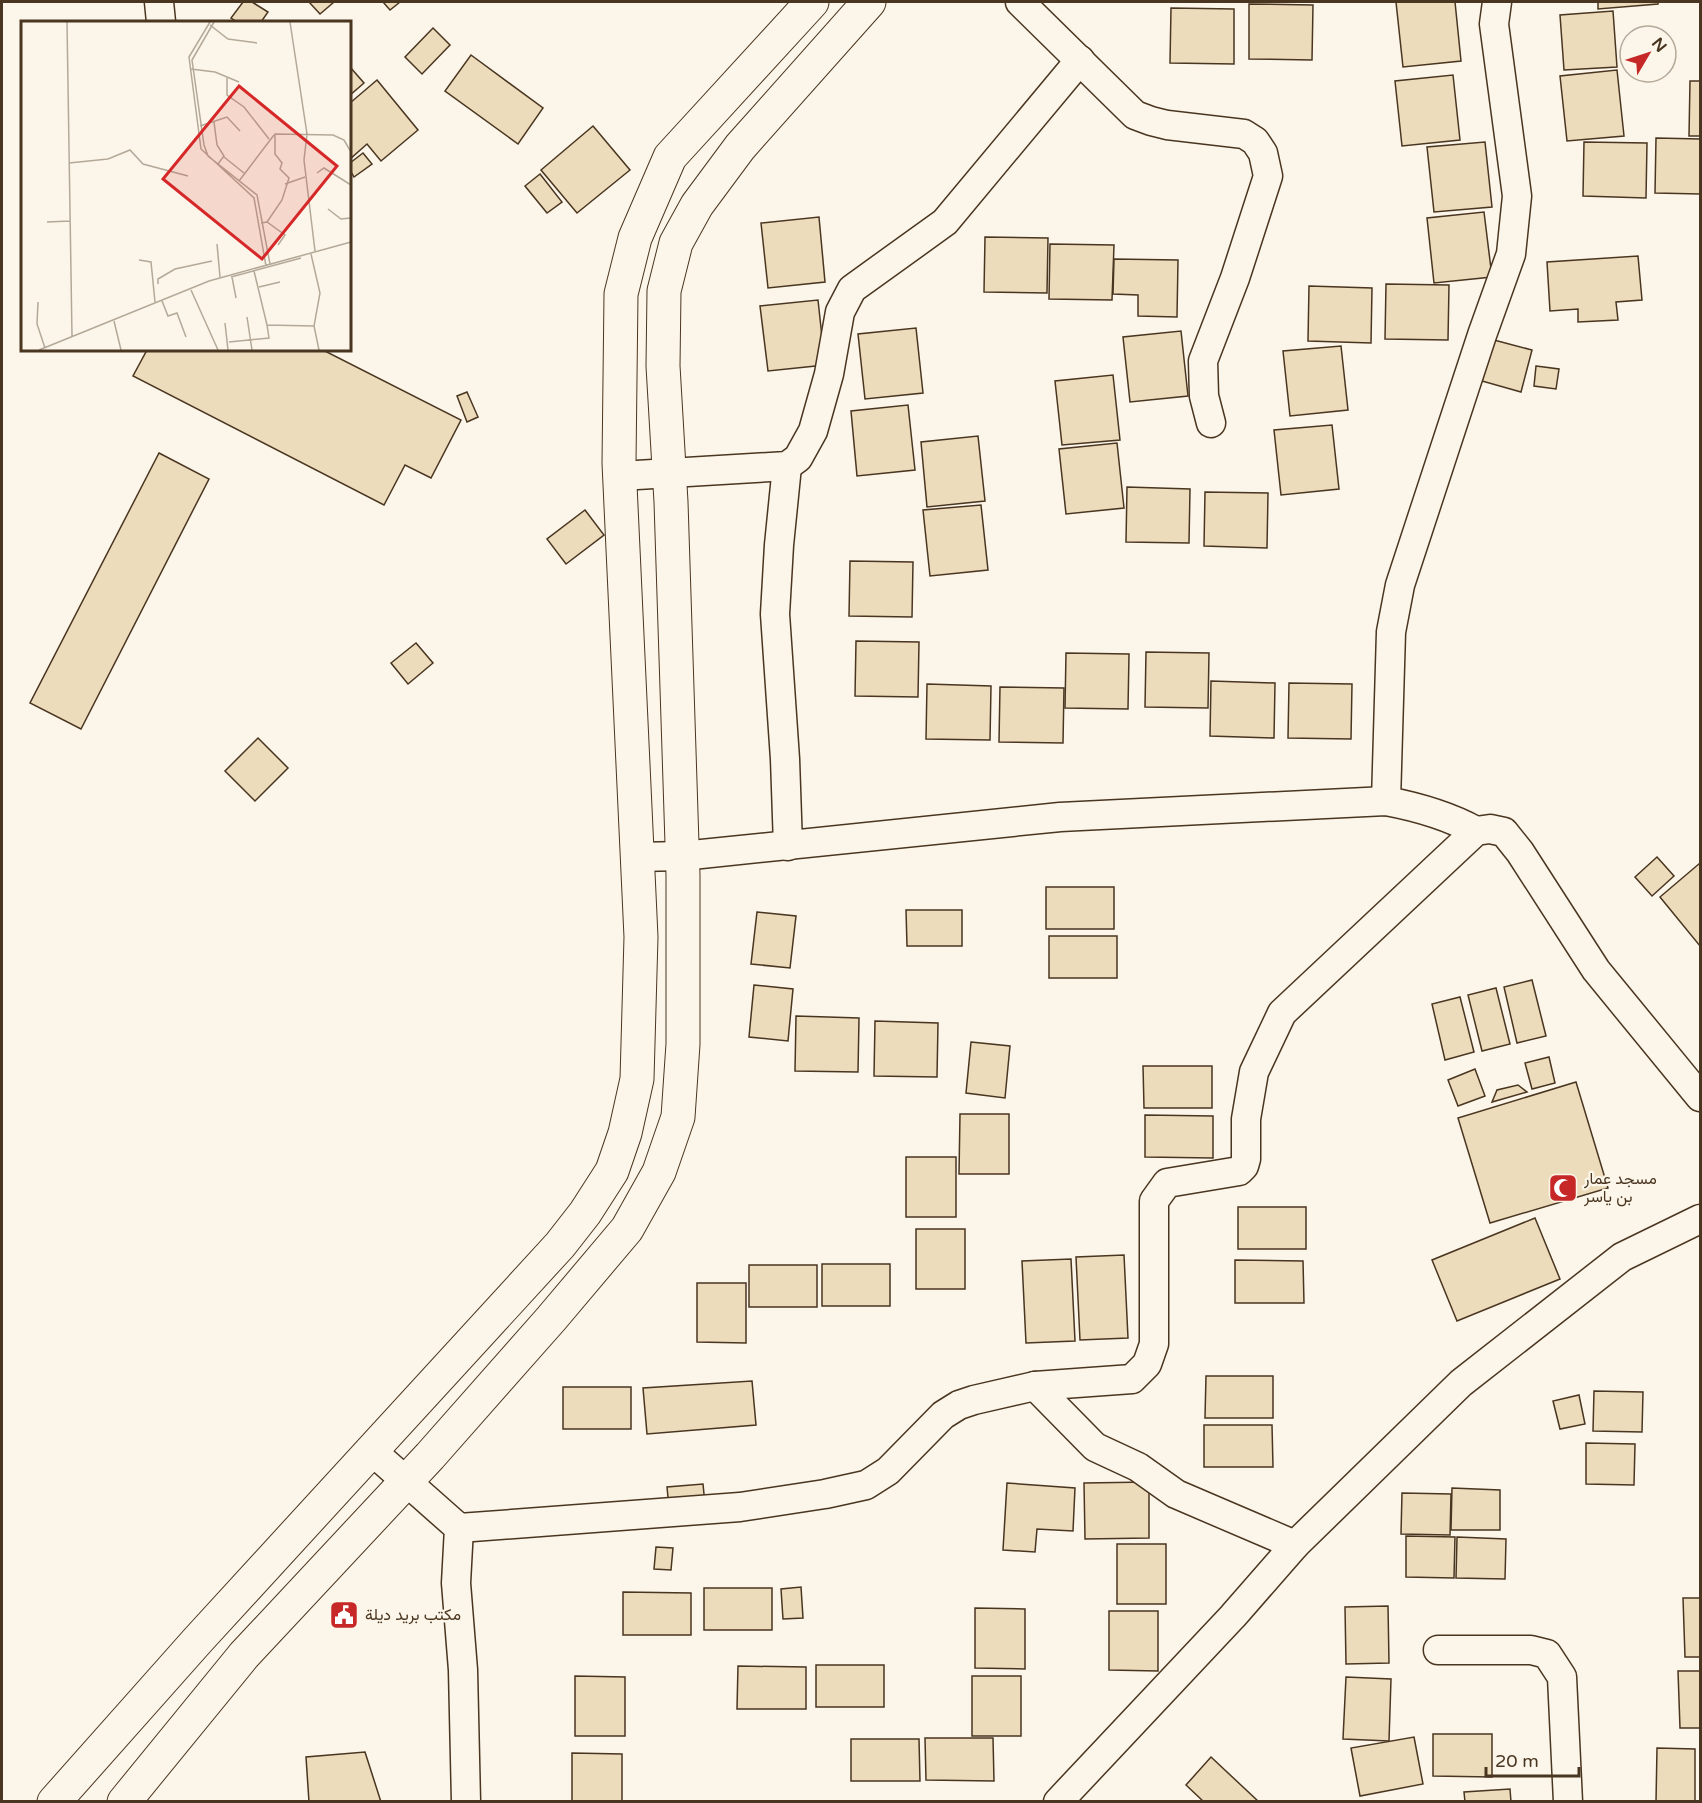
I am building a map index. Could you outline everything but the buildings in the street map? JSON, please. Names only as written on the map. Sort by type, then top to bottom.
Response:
[{"type":"street","points":[[159,2],[161,21]]},
{"type":"street","points":[[54,1802],[560,1245],[585,1213],[612,1171],[625,1133],[637,1079],[641,937],[620,476],[621,294],[635,238],[670,157],[812,2]]},
{"type":"street","points":[[124,1802],[244,1654],[406,1482],[551,1319],[627,1229],[659,1172],[678,1117],[683,1044],[682,856],[670,473],[663,366],[663,291],[676,243],[697,205],[740,147],[868,2]]},
{"type":"street","points":[[1020,2],[1135,114],[1151,121],[1167,124],[1244,134],[1255,141],[1263,153],[1268,177],[1235,278],[1203,361],[1204,396],[1211,423]]},
{"type":"street","points":[[1386,801],[1391,632],[1400,585],[1511,254],[1517,196],[1494,24],[1497,2]]},
{"type":"street","points":[[620,476],[787,466],[798,458],[813,431],[829,374],[840,312],[852,289],[945,222],[1080,60]]},
{"type":"street","points":[[787,466],[779,545],[776,615],[788,846]]},
{"type":"street","points":[[637,857],[682,856],[788,846],[1060,817],[1386,801],[1418,807],[1455,819],[1476,831]]},
{"type":"street","points":[[372,1451],[459,1528],[740,1506],[825,1494],[866,1485],[888,1471],[943,1415],[959,1405],[974,1400],[1035,1386],[1132,1379],[1147,1364],[1154,1344],[1154,1201],[1167,1183],[1239,1171],[1244,1167],[1246,1119],[1254,1072],[1282,1013],[1476,831],[1490,829],[1504,832],[1520,852],[1596,970],[1701,1097]]},
{"type":"street","points":[[1058,1802],[1233,1616],[1294,1545],[1461,1383],[1622,1257],[1701,1219]]},
{"type":"street","points":[[1035,1386],[1095,1447],[1138,1467],[1176,1494],[1294,1545]]},
{"type":"street","points":[[459,1528],[456,1583],[463,1670],[466,1802]]},
{"type":"street","points":[[1438,1650],[1531,1650],[1547,1654],[1562,1677],[1568,1802]]},
{"type":"place","name":"مسجد عمار بن ياسر","points":[[1563,1188]]},
{"type":"place","name":"مكتب بريد ديلة","points":[[344,1615]]}]
